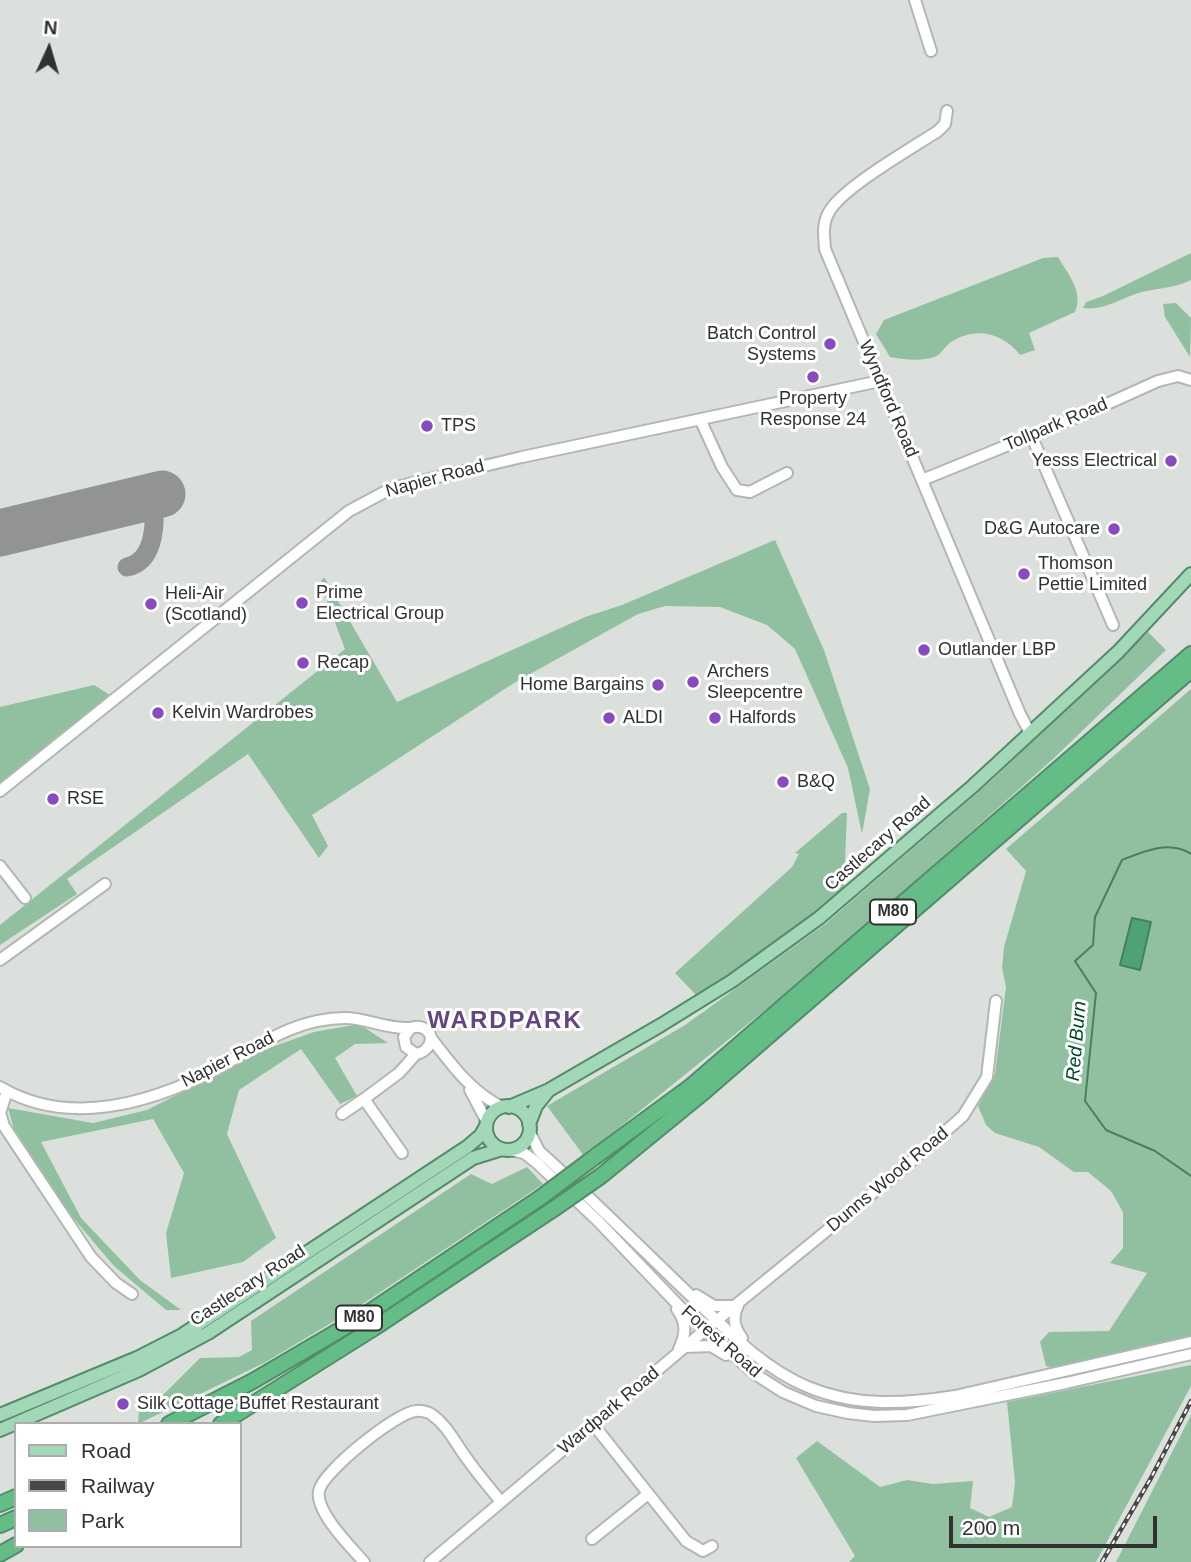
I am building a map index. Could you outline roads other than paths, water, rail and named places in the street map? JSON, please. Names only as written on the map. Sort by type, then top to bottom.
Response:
[{"type":"highway","name":"M80","points":[[173,1422],[253,1381],[362,1317],[540,1198],[690,1087],[1191,654]]},
{"type":"highway","name":"M80","points":[[225,1422],[374,1328],[601,1176],[716,1082],[1191,670]]},
{"type":"highway","name":"M80","points":[[216,1422],[276,1390]]},
{"type":"main road","name":"Castlecary Road","points":[[506,1107],[549,1090],[732,981],[772,953],[852,890],[972,786],[1118,652],[1191,574]]},
{"type":"main road","name":"Castlecary Road","points":[[529,1128],[536,1107],[549,1090]]},
{"type":"main road","points":[[506,1107],[520,1111],[529,1128],[523,1143],[506,1150],[491,1142],[487,1124],[494,1112],[506,1107]]},
{"type":"main road","name":"Castlecary Road","points":[[0,1415],[138,1359],[182,1335],[467,1147],[481,1135],[487,1124]]},
{"type":"main road","name":"Castlecary Road","points":[[19,1422],[139,1370],[208,1333],[472,1158],[506,1150]]},
{"type":"street","points":[[915,0],[931,51]]},
{"type":"street","name":"Wyndford Road","points":[[947,111],[946,124],[938,131],[842,195],[829,211],[824,226],[825,249],[1030,733]]},
{"type":"street","name":"Tollpark Road","points":[[922,480],[1157,381],[1178,376],[1191,380]]},
{"type":"street","name":"Napier Road","points":[[0,791],[349,511],[391,488],[880,381]]},
{"type":"street","points":[[700,419],[722,467],[737,490],[750,492],[787,474]]},
{"type":"street","points":[[1031,435],[1113,625]]},
{"type":"street","points":[[0,866],[25,898]]},
{"type":"street","points":[[0,960],[105,884]]},
{"type":"street","name":"Dunns Wood Road","points":[[717,1320],[906,1166],[962,1116],[987,1077],[996,1001]]},
{"type":"street","name":"Napier Road","points":[[132,1294],[116,1283],[91,1257],[4,1126],[0,1113],[4,1089],[53,1107],[98,1109],[158,1094],[213,1071],[257,1044],[293,1027],[344,1018],[410,1029]]},
{"type":"street","name":"Napier Road","points":[[369,1021],[384,1028],[412,1049],[447,1061]]},
{"type":"street","points":[[423,1028],[430,1038],[429,1046],[412,1049],[404,1037],[410,1029],[423,1028]]},
{"type":"street","name":"Napier Road","points":[[430,1038],[466,1081],[485,1098],[506,1107]]},
{"type":"street","points":[[342,1114],[399,1073],[412,1049]]},
{"type":"street","name":"Napier Road","points":[[466,1081],[487,1124]]},
{"type":"street","points":[[364,1099],[402,1153]]},
{"type":"street","name":"Forest Road","points":[[529,1128],[539,1151],[761,1359],[808,1387],[842,1398],[878,1403],[918,1402],[1191,1342]]},
{"type":"street","name":"Forest Road","points":[[506,1150],[524,1153],[537,1163],[597,1220],[662,1288],[755,1374],[783,1392],[816,1406],[848,1413],[896,1416],[946,1409],[1191,1354]]},
{"type":"street","points":[[674,1279],[714,1306],[724,1308],[737,1304]]},
{"type":"street","points":[[662,1288],[683,1318],[685,1330],[681,1350],[710,1346],[755,1374]]},
{"type":"street","points":[[737,1304],[734,1316],[737,1331],[761,1359]]},
{"type":"street","points":[[701,1305],[706,1318],[705,1329]]},
{"type":"street","points":[[717,1320],[717,1330],[727,1350]]},
{"type":"street","name":"Wardpark Road","points":[[430,1562],[717,1320]]},
{"type":"street","points":[[364,1562],[320,1506],[319,1490],[328,1475],[356,1450],[394,1420],[415,1410],[429,1412],[451,1433],[501,1502]]},
{"type":"street","points":[[593,1424],[686,1541],[703,1551],[712,1546]]},
{"type":"street","points":[[592,1539],[648,1494]]},
{"type":"waterway","name":"Red Burn","points":[[1191,854],[1165,847],[1122,860],[1095,917],[1093,945],[1075,961],[1096,993],[1085,1101],[1106,1130],[1155,1151],[1191,1176]]},
{"type":"railway","points":[[1102,1562],[1151,1478],[1191,1401]]},
{"type":"place","name":"Batch Control Systems","points":[[830,344]]},
{"type":"place","name":"Property Response 24","points":[[813,377]]},
{"type":"place","name":"TPS","points":[[427,426]]},
{"type":"place","name":"Yesss Electrical","points":[[1171,461]]},
{"type":"place","name":"D&G Autocare","points":[[1114,529]]},
{"type":"place","name":"Thomson Pettie Limited","points":[[1024,574]]},
{"type":"place","name":"Prime Electrical Group","points":[[302,603]]},
{"type":"place","name":"Heli-Air (Scotland)","points":[[151,604]]},
{"type":"place","name":"Outlander LBP","points":[[924,650]]},
{"type":"place","name":"Recap","points":[[303,663]]},
{"type":"place","name":"Archers Sleepcentre","points":[[693,682]]},
{"type":"place","name":"Home Bargains","points":[[658,685]]},
{"type":"place","name":"Kelvin Wardrobes","points":[[158,713]]},
{"type":"place","name":"ALDI","points":[[609,718]]},
{"type":"place","name":"Halfords","points":[[715,718]]},
{"type":"place","name":"B&Q","points":[[783,782]]},
{"type":"place","name":"RSE","points":[[53,799]]},
{"type":"place","name":"Silk Cottage Buffet Restaurant","points":[[123,1404]]},
{"type":"district","name":"WARDPARK","points":[[505,1021]]}]
